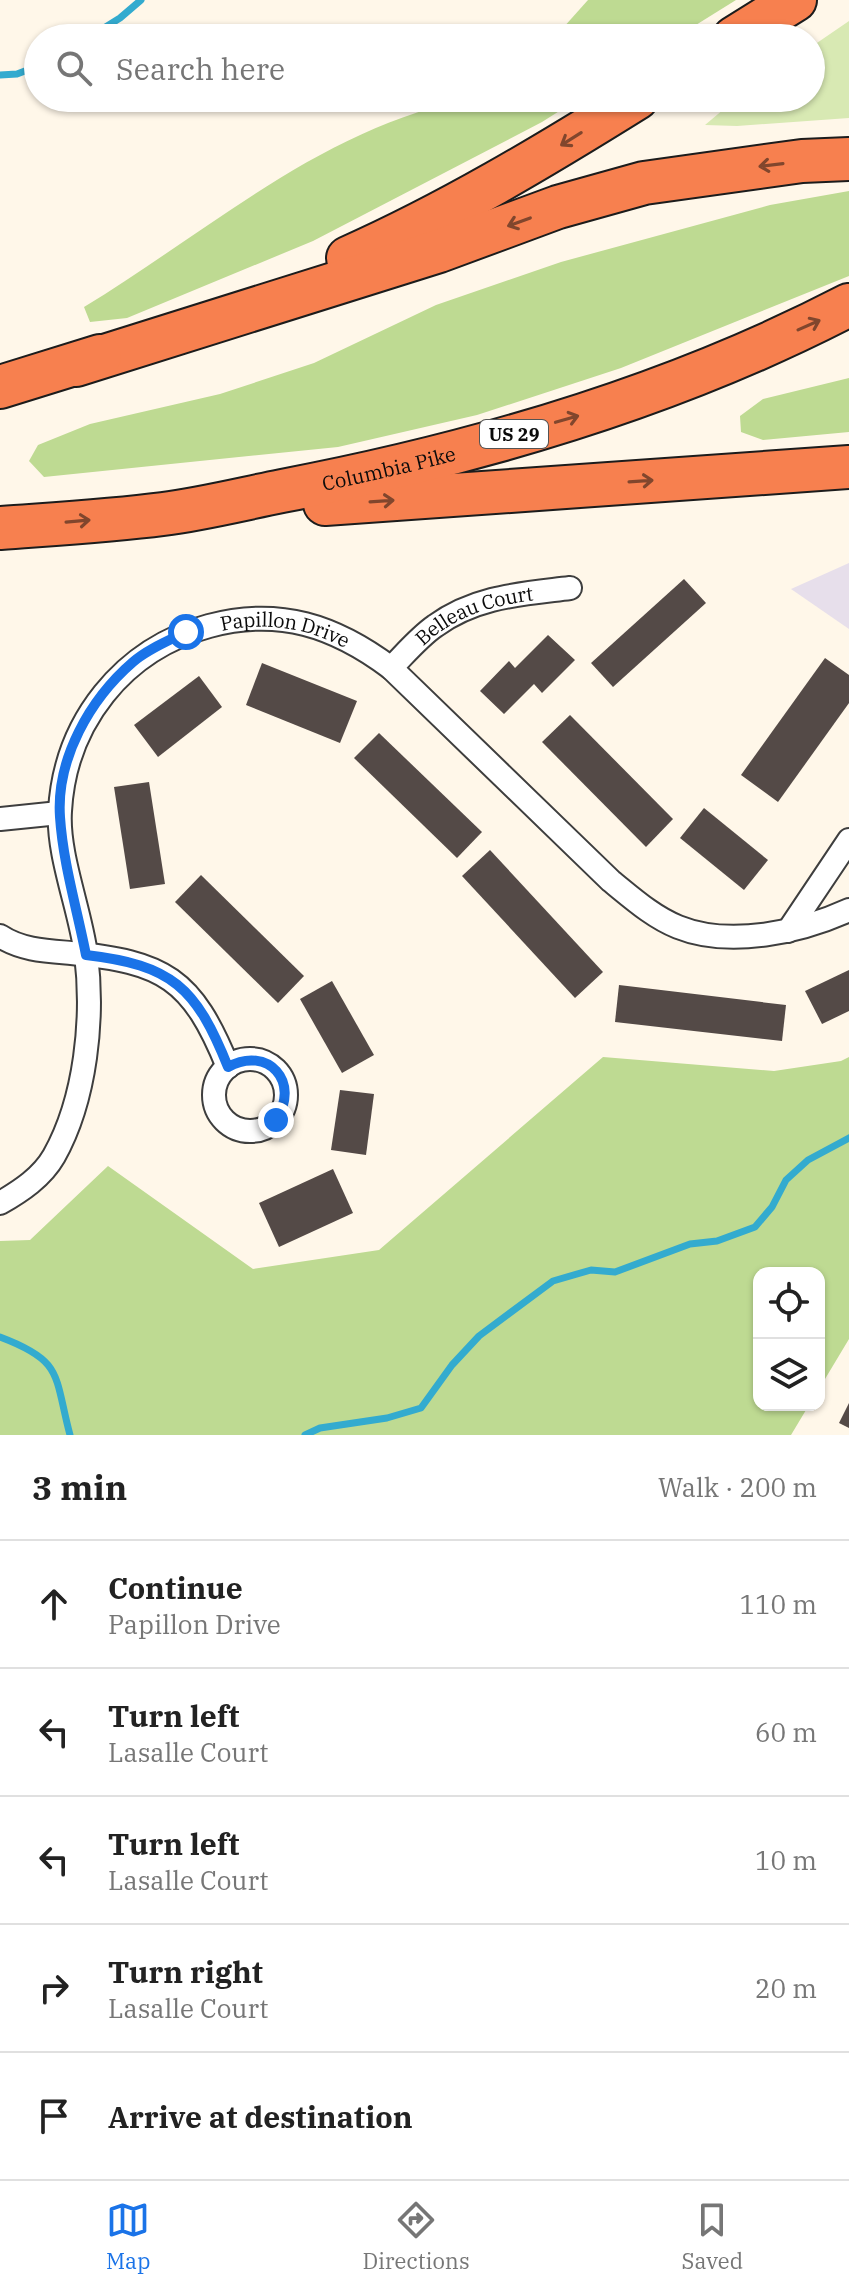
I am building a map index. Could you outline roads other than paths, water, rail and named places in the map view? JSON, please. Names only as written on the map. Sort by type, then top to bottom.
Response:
[{"type":"highway","points":[[756,24],[795,0]]},
{"type":"highway","points":[[76,365],[352,256],[540,158],[614,112]]},
{"type":"highway","points":[[0,387],[439,251],[558,207],[644,183],[789,163],[849,159]]},
{"type":"highway","name":"Columbia Pike","points":[[0,528],[164,514],[419,462],[600,410],[753,349],[849,305]]},
{"type":"highway","points":[[164,514],[849,467]]},
{"type":"street","name":"Belleau Court","points":[[391,668],[434,627],[467,607],[502,596],[570,588]]},
{"type":"street","name":"Papillon Drive","points":[[0,1203],[19,1193],[53,1157],[72,1113],[85,1045],[88,1005],[86,955],[59,813],[64,776],[75,741],[91,709],[112,683],[135,661],[186,632],[245,620],[292,621],[325,629],[360,645],[391,668],[611,881],[648,911],[679,928],[748,936],[788,931],[849,910]]},
{"type":"street","points":[[0,819],[59,813]]},
{"type":"street","points":[[788,931],[849,840]]},
{"type":"street","points":[[0,936],[28,948],[152,968],[193,999],[214,1033],[228,1067]]},
{"type":"waterway","points":[[110,24],[141,0]]},
{"type":"waterway","points":[[0,75],[24,71]]},
{"type":"waterway","points":[[305,1435],[320,1428],[387,1418],[421,1408],[452,1365],[479,1336],[553,1281],[591,1270],[615,1272],[690,1244],[717,1241],[755,1227],[772,1207],[786,1180],[808,1160],[849,1138]]},
{"type":"waterway","points":[[0,1337],[36,1354],[53,1372],[70,1435]]}]
